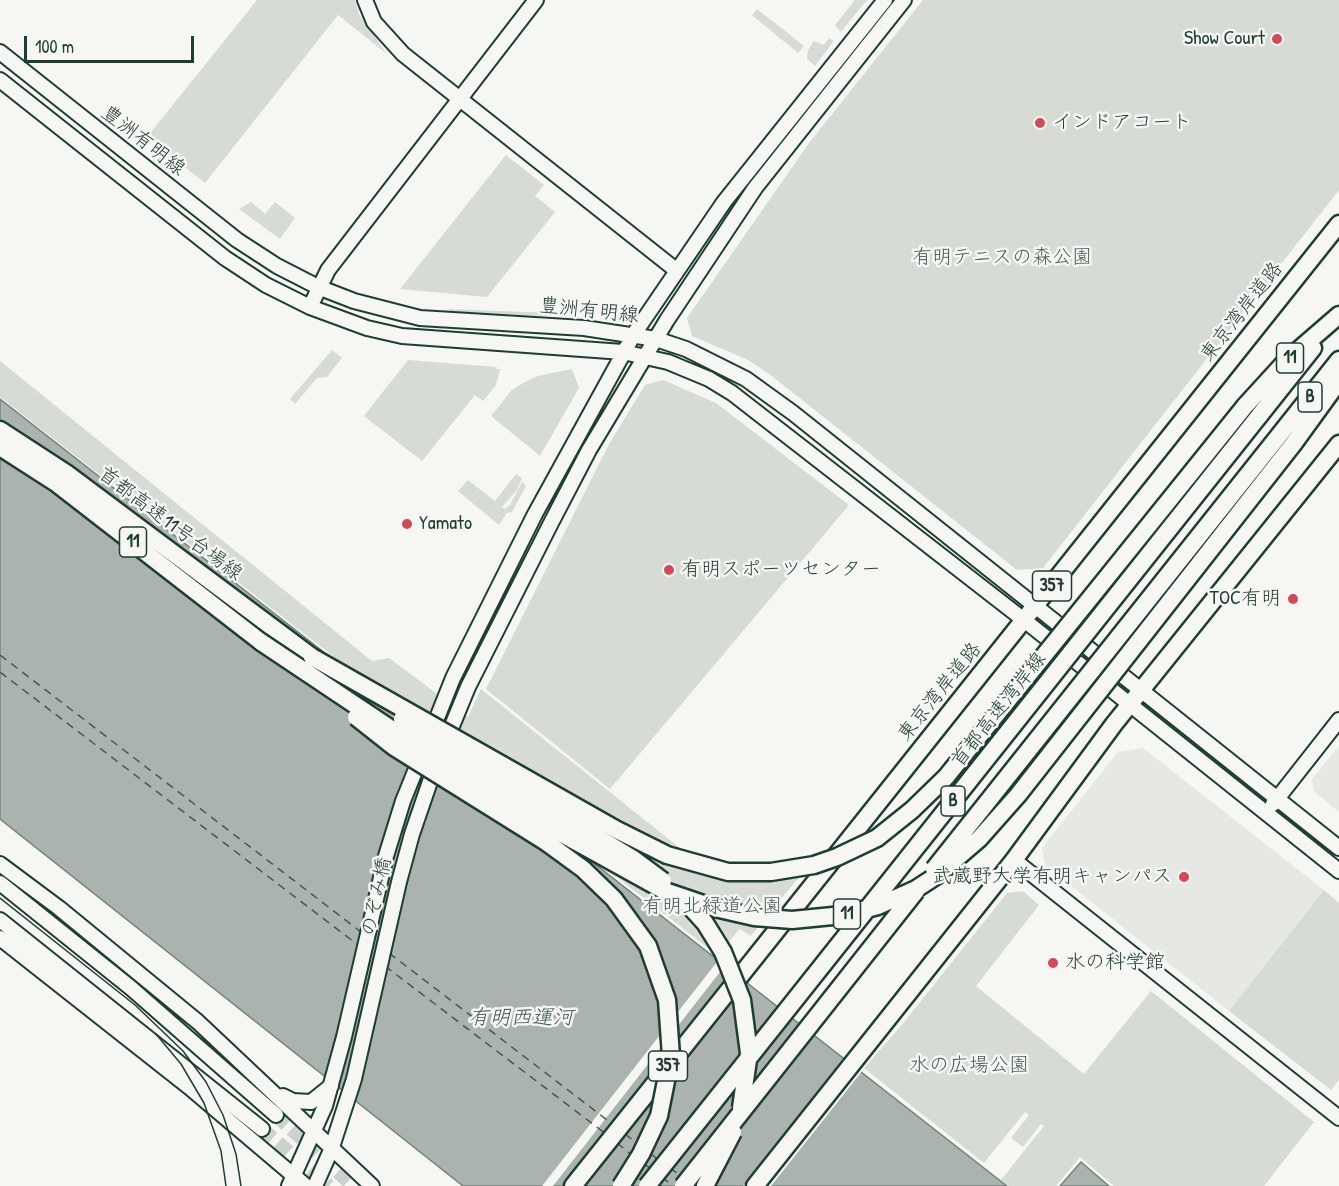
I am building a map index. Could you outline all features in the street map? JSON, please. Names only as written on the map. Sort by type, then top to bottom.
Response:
[{"type":"highway","name":"東京湾岸道路","points":[[573,1186],[1339,224]]},
{"type":"highway","name":"首都高速湾岸線","points":[[646,1186],[1252,411],[1339,315]]},
{"type":"highway","name":"B","points":[[683,1186],[1288,438],[1339,360]]},
{"type":"highway","name":"11","points":[[261,642],[410,741],[573,840],[665,891],[715,908],[754,917],[792,920],[843,915],[878,906],[916,889],[936,876],[979,839],[1018,795],[1288,438],[1339,381]]},
{"type":"highway","name":"11","points":[[312,657],[617,830],[667,855],[707,868],[749,873],[792,870],[814,865],[877,838],[912,810],[946,777],[1252,411]]},
{"type":"highway","name":"首都高速11号台場線","points":[[0,430],[75,479],[312,657]]},
{"type":"highway","points":[[755,1186],[1014,860],[1141,690],[1339,444]]},
{"type":"highway","name":"首都高速11号台場線","points":[[0,447],[56,483],[261,642]]},
{"type":"highway","name":"11","points":[[261,642],[394,747],[564,854],[614,899],[638,930],[656,963],[662,982],[670,1020],[671,1056],[659,1116],[641,1154],[621,1186]]},
{"type":"highway","name":"11","points":[[312,657],[428,737],[632,858],[666,884],[705,923],[723,952],[737,984],[746,1018],[749,1053],[745,1091],[735,1127],[705,1186]]},
{"type":"street","points":[[365,0],[374,22],[386,39],[458,99],[676,270]]},
{"type":"street","points":[[310,307],[318,287],[458,99],[536,0]]},
{"type":"street","name":"のぞみ橋","points":[[292,1181],[315,1134],[322,1102],[331,1086],[394,829],[453,678],[563,460],[634,334],[724,202],[885,0]]},
{"type":"street","name":"のぞみ橋","points":[[315,1186],[342,1120],[366,1032],[412,834],[430,777],[468,687],[590,450],[699,269],[755,188],[904,0]]},
{"type":"street","name":"豊洲有明線","points":[[0,52],[237,240],[277,266],[318,287],[354,301],[420,318],[584,327],[634,334],[686,349],[746,379],[793,413],[1339,848]]},
{"type":"street","name":"豊洲有明線","points":[[0,80],[225,258],[266,285],[310,307],[367,328],[402,336],[623,352],[646,356],[710,379],[732,393],[1024,620],[1339,871]]},
{"type":"street","points":[[1266,813],[1339,720]]},
{"type":"street","points":[[1014,860],[1339,1118]]},
{"type":"street","points":[[0,864],[146,978],[268,1086],[331,1150],[372,1186]]},
{"type":"street","points":[[0,883],[131,988],[276,1115]]},
{"type":"street","points":[[0,920],[262,1130]]},
{"type":"street","points":[[0,926],[89,991]]},
{"type":"street","points":[[0,938],[189,1087],[292,1181],[306,1186]]},
{"type":"street","points":[[268,1086],[293,1101],[322,1102]]},
{"type":"shaded area","points":[[1339,746],[1339,812],[1314,791],[1312,779]]},
{"type":"shaded area","name":"武蔵野大学有明キャンパス","points":[[1143,748],[1324,890],[1229,1011],[1045,865],[1042,848],[1118,752]]},
{"type":"green space","points":[[257,0],[355,0],[359,14],[387,54],[338,15],[205,183],[147,137]]},
{"type":"green space","points":[[855,0],[867,0],[841,32],[835,25]]},
{"type":"green space","name":"有明テニスの森公園","points":[[923,0],[1339,0],[1339,190],[1043,568],[1017,570],[768,373],[748,360],[692,336],[687,318],[809,143]]},
{"type":"green space","points":[[757,9],[804,46],[798,53],[752,15]]},
{"type":"green space","points":[[829,38],[834,41],[815,66],[807,59],[808,50],[814,41],[824,45]]},
{"type":"green space","points":[[506,155],[544,185],[535,196],[555,212],[487,297],[400,289]]},
{"type":"green space","points":[[251,202],[265,214],[275,202],[295,218],[280,239],[239,209]]},
{"type":"green space","points":[[449,309],[550,313],[550,316],[449,312]]},
{"type":"green space","points":[[332,350],[342,358],[327,377],[317,378],[295,404],[290,399]]},
{"type":"green space","points":[[408,360],[500,369],[496,385],[483,401],[475,395],[422,461],[364,416]]},
{"type":"green space","name":"有明北緑道公園","points":[[0,361],[372,661],[389,658],[468,717],[481,689],[711,873],[804,871],[751,936],[740,929],[717,955],[0,397]]},
{"type":"green space","points":[[572,369],[579,388],[540,456],[491,416],[512,390],[525,382],[538,376]]},
{"type":"green space","name":"有明スポーツセンター","points":[[663,380],[716,403],[849,505],[610,789],[486,689],[608,446],[645,385]]},
{"type":"green space","points":[[516,474],[522,478],[517,490],[502,507],[505,509],[510,505],[522,482],[526,486],[512,512],[507,513],[499,525],[458,491],[468,480],[495,501]]},
{"type":"green space","points":[[1324,890],[1339,903],[1339,1080],[1331,1090],[1229,1011]]},
{"type":"green space","name":"水の広場公園","points":[[1023,891],[1039,905],[976,986],[1084,1074],[1151,991],[1314,1122],[1264,1186],[1114,1186],[1080,1157],[1056,1186],[1009,1186],[1001,1180],[1044,1126],[1041,1124],[1023,1147],[1011,1138],[1029,1115],[1025,1112],[984,1163],[864,1068],[901,1026],[1007,893]]},
{"type":"water","name":"有明西運河","points":[[0,399],[1007,1186],[463,1186],[0,819]]},
{"type":"water","points":[[1081,1162],[1109,1186],[1060,1186]]},
{"type":"pier","points":[[720,958],[727,963],[553,1186],[542,1186]]},
{"type":"pier","points":[[845,1056],[863,1070],[771,1186],[743,1186]]},
{"type":"ferry route","points":[[0,655],[361,932]]},
{"type":"ferry route","points":[[0,672],[358,945]]},
{"type":"ferry route","points":[[389,953],[611,1123]]},
{"type":"ferry route","points":[[385,966],[606,1134]]},
{"type":"ferry route","points":[[625,1134],[638,1144]]},
{"type":"ferry route","points":[[617,1143],[632,1155]]},
{"type":"ferry route","points":[[651,1154],[659,1160]]},
{"type":"ferry route","points":[[643,1163],[651,1169]]},
{"type":"ferry route","points":[[670,1168],[681,1176]]},
{"type":"ferry route","points":[[662,1177],[673,1186]]},
{"type":"tunnel","points":[[276,1115],[353,1186]]},
{"type":"tunnel","points":[[262,1129],[329,1186]]},
{"type":"tram line","points":[[0,898],[135,1005],[183,1051],[206,1082],[223,1115],[236,1154],[241,1186]]},
{"type":"tram line","points":[[156,1034],[181,1064],[204,1103],[221,1151],[226,1186]]},
{"type":"place","name":"Show Court","points":[[1277,39]]},
{"type":"place","name":"インドアコート","points":[[1040,123]]},
{"type":"place","name":"Yamato","points":[[407,524]]},
{"type":"place","name":"有明スポーツセンター","points":[[669,570]]},
{"type":"place","name":"TOC有明","points":[[1293,599]]},
{"type":"place","name":"武蔵野大学有明キャンパス","points":[[1184,877]]},
{"type":"place","name":"水の科学館","points":[[1053,963]]}]
